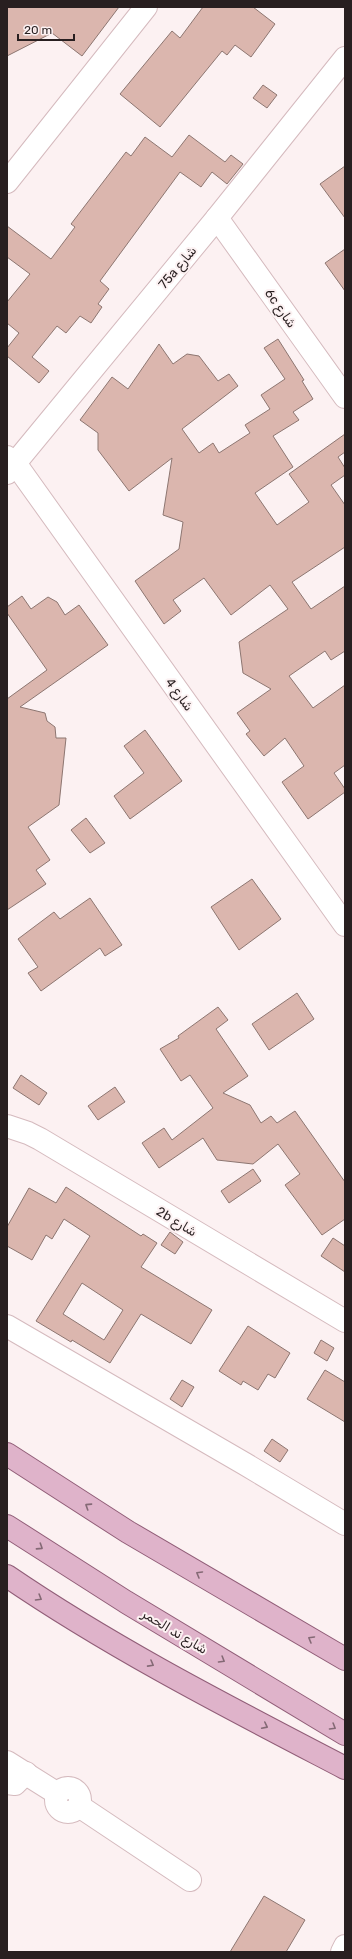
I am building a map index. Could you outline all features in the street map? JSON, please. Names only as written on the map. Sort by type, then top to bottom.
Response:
[{"type":"main road","points":[[7,1454],[128,1532],[345,1659]]},
{"type":"main road","name":"شارع ند الحمر","points":[[7,1526],[126,1602],[345,1734]]},
{"type":"main road","points":[[7,1576],[35,1595],[130,1652],[345,1768]]},
{"type":"street","points":[[7,182],[146,7]]},
{"type":"street","name":"75a شارع","points":[[10,464],[217,218],[345,58]]},
{"type":"street","name":"6c شارع","points":[[217,218],[345,398]]},
{"type":"street","name":"شارع 4","points":[[10,464],[345,925]]},
{"type":"street","name":"2b شارع","points":[[7,1126],[40,1139],[345,1321]]},
{"type":"street","points":[[7,1326],[245,1464],[345,1524]]},
{"type":"street","points":[[7,1762],[17,1778],[58,1794],[62,1790],[69,1788],[75,1790],[79,1794],[79,1806],[190,1880]]},
{"type":"street","points":[[342,1952],[345,1946]]},
{"type":"building","points":[[7,7],[119,7],[82,56],[52,33],[7,56]]},
{"type":"building","points":[[203,7],[253,7],[275,24],[251,57],[235,45],[227,55],[222,51],[160,127],[120,94],[172,31],[180,38]]},
{"type":"building","points":[[263,85],[277,95],[267,108],[253,98]]},
{"type":"building","points":[[189,135],[225,162],[231,155],[243,164],[227,184],[212,172],[201,187],[180,172],[100,281],[109,289],[98,304],[102,307],[91,323],[80,316],[66,333],[57,326],[32,357],[49,371],[39,383],[7,356],[7,348],[19,333],[7,323],[7,302],[30,274],[7,257],[7,226],[51,259],[75,227],[71,224],[126,152],[131,156],[145,137],[172,157]]},
{"type":"building","points":[[345,166],[345,218],[320,184]]},
{"type":"building","points":[[345,249],[345,291],[325,263]]},
{"type":"building","points":[[278,339],[304,380],[302,381],[313,399],[293,412],[299,420],[273,436],[293,467],[255,493],[277,525],[309,502],[289,474],[345,434],[345,452],[338,457],[345,468],[345,475],[331,485],[345,505],[345,547],[292,582],[311,609],[345,586],[345,651],[331,660],[325,651],[289,676],[313,708],[345,685],[345,765],[334,773],[345,789],[345,792],[308,819],[282,782],[304,766],[285,738],[264,756],[246,734],[250,731],[237,713],[271,689],[243,673],[239,642],[288,609],[270,585],[231,615],[204,578],[173,600],[181,611],[164,624],[135,581],[179,549],[183,522],[163,515],[172,458],[129,491],[98,450],[98,433],[80,420],[112,377],[128,389],[159,344],[173,364],[187,354],[199,356],[218,381],[229,374],[238,386],[182,429],[199,453],[213,443],[219,453],[250,433],[245,425],[270,409],[261,395],[285,379],[264,348]]},
{"type":"building","points":[[22,596],[31,609],[48,597],[57,602],[65,615],[79,605],[108,645],[20,707],[45,713],[47,721],[55,727],[56,738],[66,738],[59,805],[28,827],[50,860],[36,870],[46,884],[7,910],[7,699],[47,670],[7,613],[7,607]]},
{"type":"building","points":[[145,730],[182,781],[130,819],[114,796],[144,773],[124,746]]},
{"type":"building","points":[[86,818],[105,843],[90,853],[71,830]]},
{"type":"building","points":[[252,879],[281,919],[239,950],[211,907]]},
{"type":"building","points":[[90,898],[122,945],[105,956],[100,948],[41,991],[28,973],[38,967],[18,939],[54,912],[60,919]]},
{"type":"building","points":[[297,993],[314,1019],[269,1050],[252,1024]]},
{"type":"building","points":[[218,1007],[228,1020],[216,1029],[248,1076],[223,1093],[250,1105],[261,1123],[271,1116],[277,1123],[295,1111],[345,1182],[345,1219],[322,1235],[285,1185],[300,1174],[278,1144],[253,1164],[217,1160],[203,1138],[159,1168],[142,1143],[164,1128],[172,1140],[213,1108],[190,1075],[181,1081],[160,1049],[179,1038],[178,1036]]},
{"type":"building","points":[[21,1075],[47,1093],[39,1105],[13,1088]]},
{"type":"building","points":[[115,1087],[125,1102],[98,1120],[88,1106]]},
{"type":"building","points":[[253,1169],[261,1181],[229,1203],[221,1191]]},
{"type":"building","points":[[66,1187],[141,1236],[143,1234],[157,1243],[141,1267],[212,1310],[191,1344],[141,1314],[110,1363],[72,1340],[71,1342],[36,1321],[90,1236],[64,1219],[52,1239],[46,1235],[32,1260],[7,1246],[7,1227],[29,1188],[56,1203]],"holes":[[[82,1283],[123,1310],[104,1340],[63,1314]]]},
{"type":"building","points":[[170,1232],[183,1242],[175,1254],[161,1245]]},
{"type":"building","points":[[333,1238],[345,1246],[345,1272],[321,1256]]},
{"type":"building","points":[[248,1326],[290,1353],[275,1378],[268,1374],[258,1390],[243,1381],[241,1385],[219,1371]]},
{"type":"building","points":[[321,1340],[334,1348],[327,1361],[314,1353]]},
{"type":"building","points":[[325,1370],[345,1382],[345,1422],[307,1399]]},
{"type":"building","points":[[182,1380],[194,1387],[182,1407],[170,1399]]},
{"type":"building","points":[[272,1439],[288,1450],[280,1462],[264,1451]]},
{"type":"building","points":[[264,1896],[305,1920],[286,1952],[230,1952]]}]
